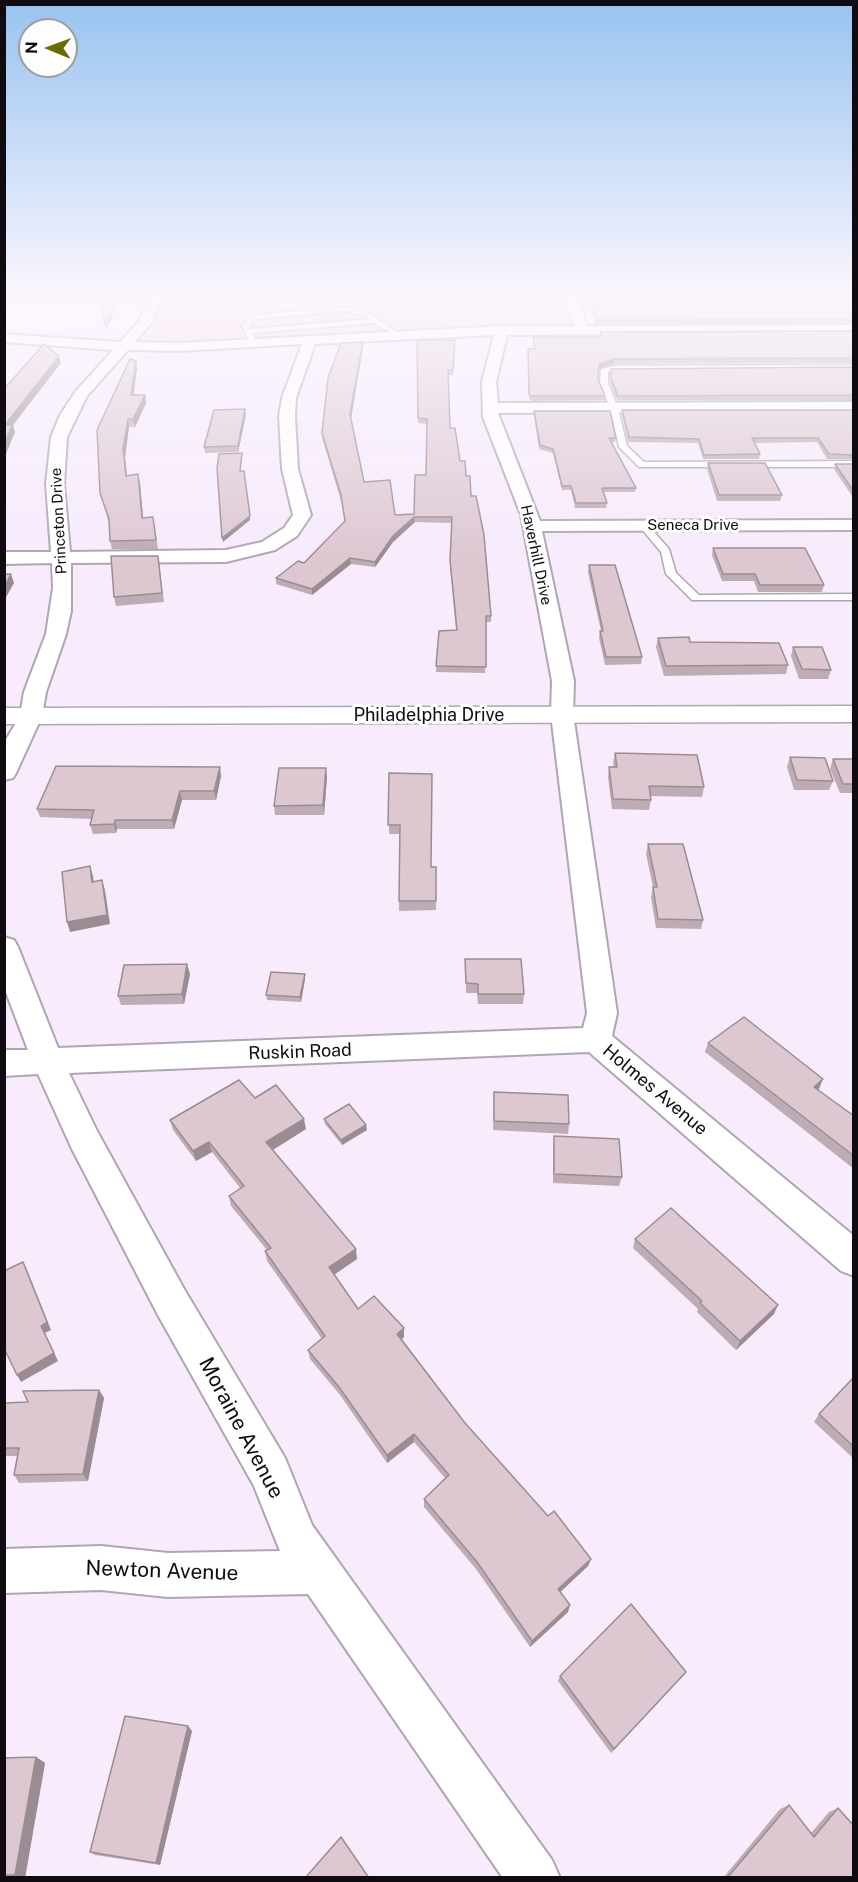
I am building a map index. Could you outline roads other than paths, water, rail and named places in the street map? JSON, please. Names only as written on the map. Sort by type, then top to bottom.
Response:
[{"type":"main road","name":"Philadelphia Drive","points":[[4,716],[854,714]]},
{"type":"street","name":"Princeton Drive","points":[[4,773],[17,741],[31,716],[35,692],[56,634],[63,588],[55,484],[59,437],[68,415],[93,380]]},
{"type":"street","points":[[4,558],[226,556],[268,546],[291,532],[302,515],[290,469],[287,416],[289,398],[296,380]]},
{"type":"street","name":"Haverhill Drive","points":[[490,380],[491,412],[533,526],[563,681],[562,714]]},
{"type":"street","points":[[615,412],[854,407]]},
{"type":"street","points":[[491,412],[854,416]]},
{"type":"street","name":"Seneca Drive","points":[[533,526],[854,525]]},
{"type":"street","name":"Holmes Avenue","points":[[562,714],[602,1013],[596,1040],[854,1259]]},
{"type":"street","name":"Moraine Avenue","points":[[4,947],[48,1062],[84,1139],[171,1302],[270,1473],[297,1540],[534,1878]]},
{"type":"street","name":"Ruskin Road","points":[[4,1063],[596,1040]]},
{"type":"street","name":"Newton Avenue","points":[[4,1572],[71,1568],[168,1575],[320,1572]]},
{"type":"lane","points":[[603,380],[615,412],[623,447],[642,465],[854,464]]},
{"type":"lane","points":[[644,526],[666,551],[670,574],[696,598],[854,597]]}]
